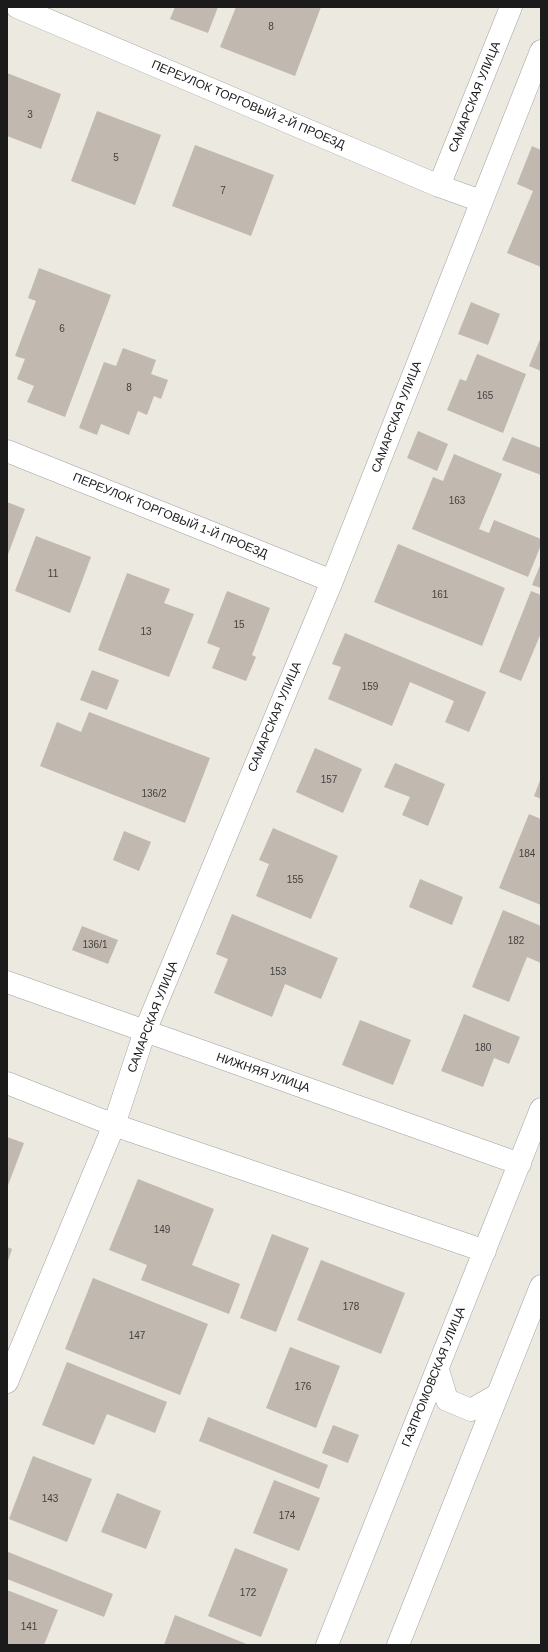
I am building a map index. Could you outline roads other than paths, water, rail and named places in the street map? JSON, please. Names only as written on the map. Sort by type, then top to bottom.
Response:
[{"type":"street","name":"ПЕРЕУЛОК ТОРГОВЫЙ 2-Й ПРОЕЗД","points":[[17,7],[439,186],[481,201]]},
{"type":"street","name":"САМАРСКАЯ УЛИЦА","points":[[439,186],[511,7]]},
{"type":"street","name":"САМАРСКАЯ УЛИЦА","points":[[7,1382],[114,1125],[144,1031],[332,580],[541,51]]},
{"type":"street","name":"ПЕРЕУЛОК ТОРГОВЫЙ 1-Й ПРОЕЗД","points":[[7,451],[332,580]]},
{"type":"street","name":"НИЖНЯЯ УЛИЦА","points":[[7,982],[520,1164]]},
{"type":"street","points":[[7,1083],[114,1125],[485,1251]]},
{"type":"street","name":"ГАЗПРОМОВСКАЯ УЛИЦА","points":[[327,1645],[541,1110]]},
{"type":"street","points":[[398,1645],[541,1286]]},
{"type":"street","points":[[438,1370],[447,1400],[471,1410],[497,1395]]}]
